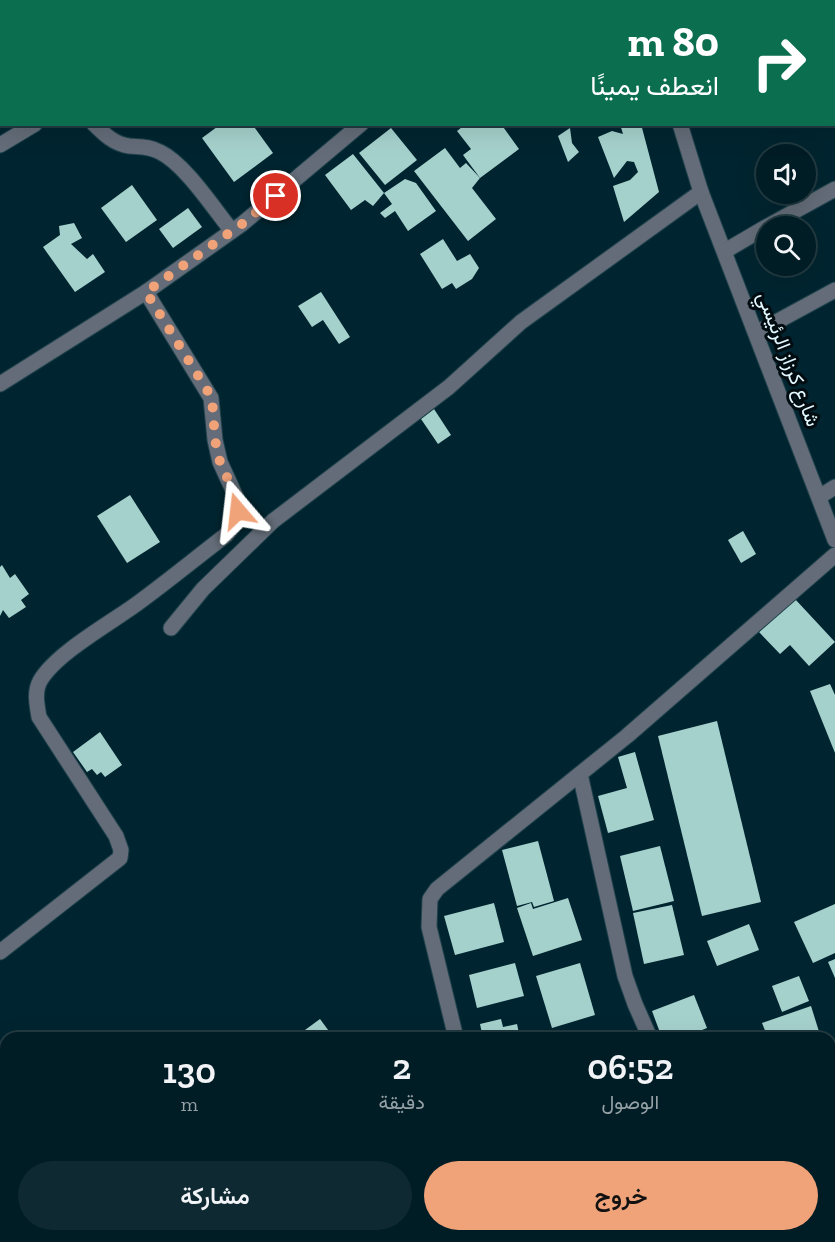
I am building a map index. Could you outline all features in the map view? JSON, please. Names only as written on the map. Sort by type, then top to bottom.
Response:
[{"type":"street","points":[[0,145],[32,126]]},
{"type":"street","points":[[96,126],[113,141],[128,146],[146,146],[162,152],[184,172],[232,231]]},
{"type":"street","points":[[0,384],[146,292],[232,231],[359,126]]},
{"type":"street","name":"شارع كرزاز الرئيسي","points":[[681,126],[701,192],[835,540]]},
{"type":"street","points":[[787,216],[835,189]]},
{"type":"street","points":[[171,628],[211,581],[273,522],[448,387],[521,322],[701,192]]},
{"type":"street","points":[[725,251],[756,233]]},
{"type":"street","points":[[756,333],[835,290]]},
{"type":"street","points":[[0,952],[120,858],[121,850],[116,836],[39,717],[36,698],[39,682],[50,668],[72,650],[140,602],[226,535],[234,525],[238,511],[237,499],[220,462],[215,440],[212,398],[146,292]]},
{"type":"street","points":[[819,497],[835,487]]},
{"type":"street","points":[[455,1032],[429,927],[430,899],[452,876],[636,728],[835,555]]},
{"type":"street","points":[[580,774],[625,976],[647,1032]]},
{"type":"building","points":[[218,126],[253,126],[273,153],[234,182],[202,138]]},
{"type":"building","points":[[463,126],[502,126],[519,149],[480,178],[463,155],[471,149],[457,131]]},
{"type":"building","points":[[621,126],[642,126],[659,192],[624,222],[613,186],[630,180],[638,172],[634,162],[627,161],[614,178],[598,137],[612,131],[623,134]]},
{"type":"building","points":[[391,128],[417,160],[385,185],[359,153]]},
{"type":"building","points":[[570,128],[572,143],[579,152],[568,162],[558,136]]},
{"type":"building","points":[[445,148],[460,168],[466,163],[480,178],[472,188],[496,219],[468,241],[414,171]]},
{"type":"building","points":[[353,154],[384,193],[373,206],[365,200],[351,210],[325,175]]},
{"type":"building","points":[[405,179],[416,183],[436,211],[408,231],[395,211],[385,218],[380,213],[392,204],[384,193]]},
{"type":"building","points":[[132,185],[157,220],[126,242],[101,208]]},
{"type":"building","points":[[188,208],[202,227],[173,248],[159,229]]},
{"type":"building","points":[[74,223],[82,238],[71,244],[87,259],[93,254],[105,272],[75,292],[43,247],[60,235],[59,226]]},
{"type":"building","points":[[443,239],[457,261],[470,254],[479,268],[472,279],[456,289],[452,283],[442,289],[420,254]]},
{"type":"building","points":[[321,292],[350,337],[339,344],[323,320],[312,327],[298,306]]},
{"type":"building","points":[[434,409],[451,435],[438,444],[421,419]]},
{"type":"building","points":[[130,495],[160,542],[127,563],[97,516]]},
{"type":"building","points":[[743,531],[756,554],[741,563],[728,540]]},
{"type":"building","points":[[2,565],[10,578],[15,574],[29,594],[21,600],[26,607],[9,618],[3,610],[0,616],[0,567]]},
{"type":"building","points":[[795,599],[835,642],[809,666],[790,645],[780,654],[759,632]]},
{"type":"building","points":[[830,684],[835,695],[835,753],[810,691]]},
{"type":"building","points":[[717,721],[761,902],[702,916],[658,736]]},
{"type":"building","points":[[100,732],[122,765],[105,777],[101,772],[97,775],[92,769],[87,772],[73,752]]},
{"type":"building","points":[[635,752],[654,820],[608,833],[598,796],[627,788],[618,757]]},
{"type":"building","points":[[538,841],[554,901],[534,907],[532,902],[517,906],[502,850]]},
{"type":"building","points":[[660,846],[674,901],[633,911],[620,856]]},
{"type":"building","points":[[568,898],[582,940],[533,956],[517,908],[531,903],[533,909]]},
{"type":"building","points":[[494,903],[504,942],[455,955],[444,916]]},
{"type":"building","points":[[835,904],[835,953],[813,963],[794,922]]},
{"type":"building","points":[[672,905],[684,955],[644,964],[633,913]]},
{"type":"building","points":[[749,924],[759,950],[717,966],[707,941]]},
{"type":"building","points":[[835,959],[835,978],[828,962]]},
{"type":"building","points":[[515,963],[524,996],[477,1008],[469,975]]},
{"type":"building","points":[[580,963],[595,1015],[552,1028],[536,976]]},
{"type":"building","points":[[799,976],[809,1001],[782,1012],[772,986]]},
{"type":"building","points":[[694,995],[707,1028],[697,1032],[660,1032],[652,1011]]},
{"type":"building","points":[[811,1006],[819,1032],[766,1032],[762,1023]]},
{"type":"building","points":[[320,1019],[330,1032],[302,1032]]},
{"type":"building","points":[[501,1019],[503,1027],[517,1024],[519,1032],[482,1032],[480,1024]]},
{"type":"route","points":[[238,511],[237,499],[220,462],[215,440],[212,398],[146,292],[242,224],[276,196]]}]
